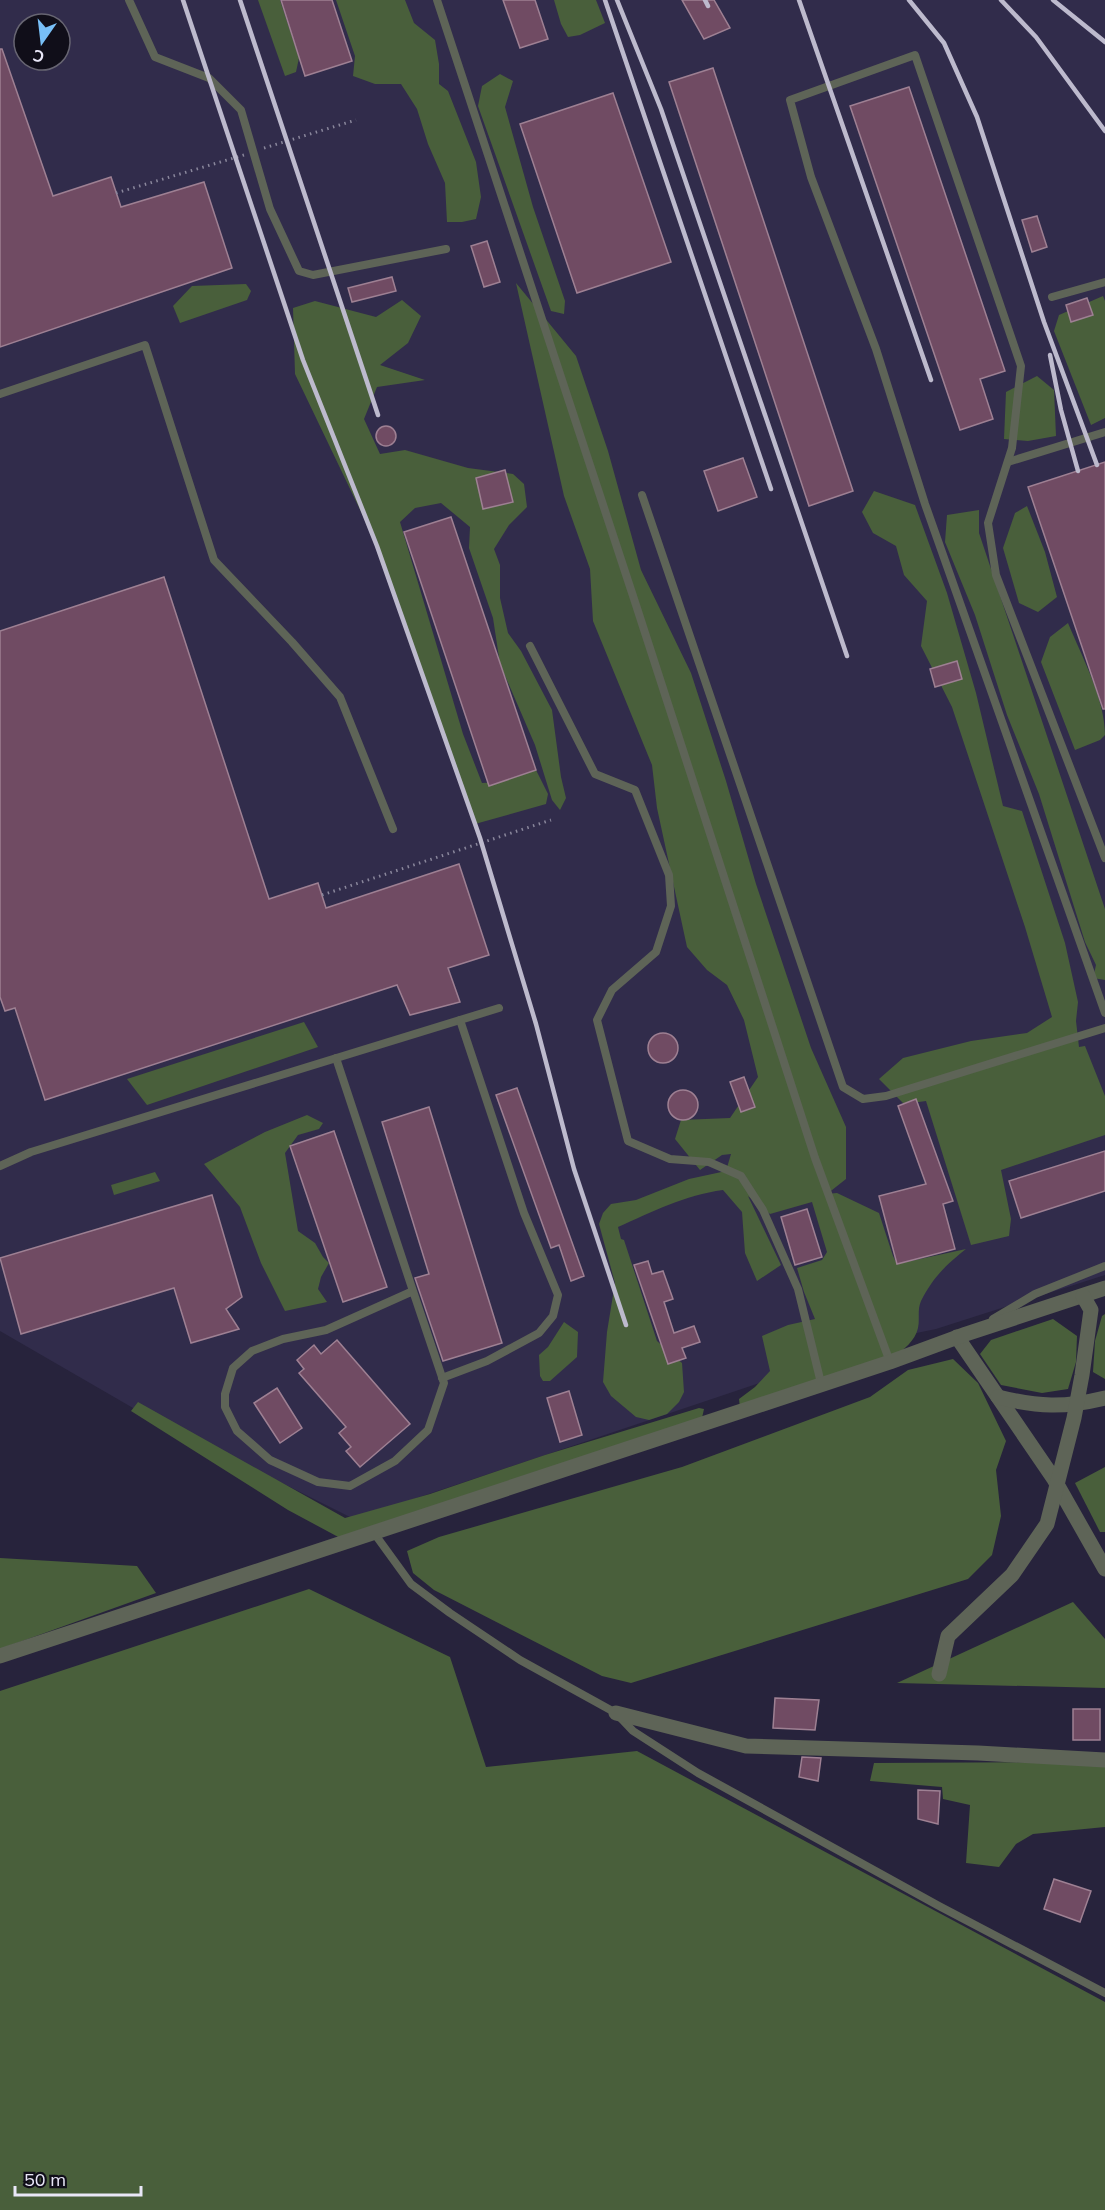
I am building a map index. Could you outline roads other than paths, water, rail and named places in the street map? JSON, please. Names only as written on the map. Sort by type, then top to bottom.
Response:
[{"type":"street","points":[[0,1656],[890,1362],[1105,1288]]},
{"type":"street","points":[[939,1674],[948,1636],[1012,1575],[1047,1524],[1077,1405],[1091,1310],[1083,1296]]},
{"type":"street","points":[[962,1336],[998,1397],[1058,1487],[1105,1569]]},
{"type":"street","points":[[998,1397],[1032,1406],[1077,1405],[1105,1398]]},
{"type":"street","points":[[616,1713],[746,1746],[978,1753],[1105,1760]]},
{"type":"lane","points":[[129,0],[155,57],[209,78],[241,110],[270,209],[299,271],[313,276],[446,249]]},
{"type":"lane","points":[[437,0],[633,594],[815,1158],[890,1362]]},
{"type":"lane","points":[[1105,858],[996,575],[988,523],[1012,448],[1021,366],[915,55],[790,100],[812,177],[876,349],[925,504],[1105,1013]]},
{"type":"lane","points":[[1052,297],[1105,282]]},
{"type":"lane","points":[[0,394],[145,345],[214,560],[340,696],[393,829]]},
{"type":"lane","points":[[1008,462],[1105,432]]},
{"type":"lane","points":[[642,495],[843,1087],[863,1099],[886,1096],[1105,1028]]},
{"type":"lane","points":[[530,646],[595,774],[635,790],[669,875],[671,906],[656,952],[612,990],[597,1020],[628,1141],[669,1159],[709,1162],[741,1176],[763,1210],[798,1289],[821,1383]]},
{"type":"lane","points":[[0,1166],[32,1152],[499,1008]]},
{"type":"lane","points":[[442,1378],[487,1361],[539,1333],[554,1317],[558,1295],[524,1213],[460,1020]]},
{"type":"lane","points":[[336,1058],[444,1383],[428,1430],[395,1461],[350,1486],[318,1482],[270,1460],[237,1431],[225,1407],[225,1394],[233,1368],[252,1351],[283,1339],[326,1329],[413,1291]]},
{"type":"lane","points":[[962,1336],[1035,1294],[1105,1266]]},
{"type":"lane","points":[[374,1533],[411,1584],[450,1613],[520,1660],[616,1713],[633,1731],[698,1773],[939,1906],[1105,1993]]},
{"type":"railway","points":[[183,0],[303,360],[377,546],[480,838],[536,1024],[574,1169],[626,1325]]},
{"type":"railway","points":[[240,0],[378,415]]},
{"type":"railway","points":[[605,0],[771,489]]},
{"type":"railway","points":[[617,0],[661,109],[847,656]]},
{"type":"railway","points":[[705,0],[708,6]]},
{"type":"railway","points":[[799,0],[931,380]]},
{"type":"railway","points":[[909,0],[944,43],[977,117],[1044,322],[1097,465]]},
{"type":"railway","points":[[1001,0],[1036,37],[1105,131]]},
{"type":"railway","points":[[1053,0],[1105,42]]},
{"type":"railway","points":[[1050,355],[1061,410],[1078,471]]}]
